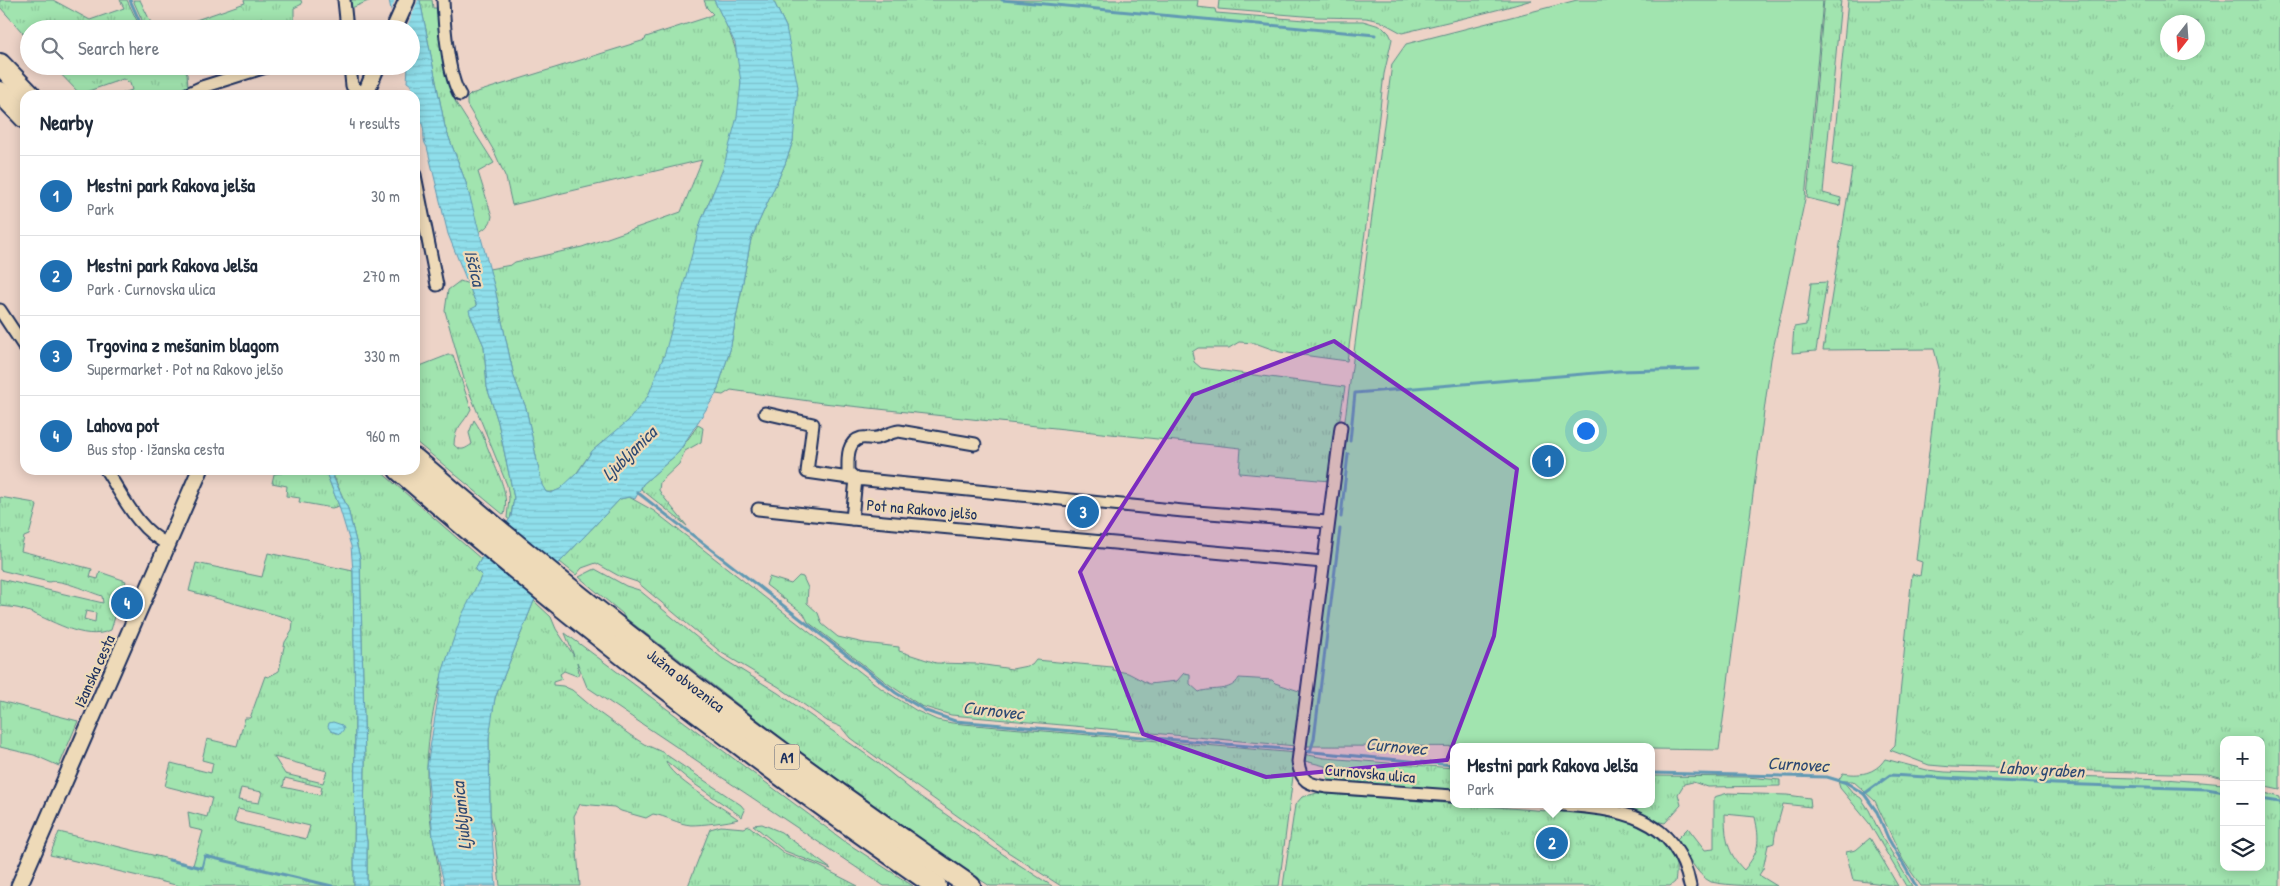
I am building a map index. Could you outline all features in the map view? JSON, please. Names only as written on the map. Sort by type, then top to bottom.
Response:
[{"type":"highway","points":[[0,64],[25,90]]},
{"type":"highway","points":[[0,92],[20,113]]},
{"type":"highway","name":"Južna obvoznica","points":[[419,475],[774,770],[936,886]]},
{"type":"highway","name":"Južna obvoznica","points":[[604,629],[970,886]]},
{"type":"main road","points":[[398,20],[406,0]]},
{"type":"main road","points":[[368,90],[374,75]]},
{"type":"main road","name":"Ižanska cesta","points":[[19,886],[198,475]]},
{"type":"street","points":[[344,0],[346,20]]},
{"type":"street","points":[[443,0],[451,66],[455,87],[460,95]]},
{"type":"street","points":[[196,90],[240,75]]},
{"type":"street","points":[[351,75],[352,86],[358,90]]},
{"type":"street","points":[[420,200],[437,285]]},
{"type":"street","points":[[0,310],[20,340]]},
{"type":"street","points":[[765,413],[812,424],[807,472],[856,479]]},
{"type":"street","points":[[1323,562],[1341,427]]},
{"type":"street","points":[[856,479],[848,472],[850,446],[856,440],[863,437],[878,438],[900,431],[975,444]]},
{"type":"street","points":[[109,475],[144,528],[152,536],[168,544]]},
{"type":"street","name":"Pot na Rakovo jelšo","points":[[1323,562],[852,519],[856,479],[1183,511],[1328,522]]},
{"type":"street","points":[[758,509],[852,519]]},
{"type":"street","name":"Curnovska ulica","points":[[1323,562],[1300,739],[1298,762],[1301,777],[1314,785],[1450,796]]},
{"type":"street","points":[[1592,808],[1612,810],[1647,822],[1662,833],[1674,847],[1684,865],[1690,886]]},
{"type":"highlighted area","points":[[1334,341],[1517,469],[1494,636],[1447,760],[1266,777],[1143,734],[1080,572],[1193,395]]},
{"type":"green space","points":[[0,0],[53,0],[90,20],[20,20],[20,30],[0,7]]},
{"type":"green space","points":[[120,0],[127,0],[137,20],[90,20],[124,8]]},
{"type":"green space","points":[[133,0],[140,0],[150,20],[142,20]]},
{"type":"green space","points":[[244,0],[301,0],[302,4],[294,8],[294,20],[196,20],[245,3]]},
{"type":"green space","points":[[346,0],[371,0],[349,9]]},
{"type":"green space","points":[[420,0],[432,0],[433,8],[438,8],[451,90],[456,103],[494,163],[478,172],[492,216],[489,224],[478,233],[466,183],[445,127]]},
{"type":"green space","points":[[704,0],[714,0],[732,39],[740,71],[740,104],[727,160],[701,223],[679,311],[665,356],[645,402],[637,412],[622,427],[594,449],[567,484],[554,492],[546,492],[542,486],[526,408],[514,377],[489,269],[582,247],[681,212],[702,160],[512,205],[506,178],[494,151],[467,105],[467,98],[471,94],[645,40],[646,37],[705,18],[713,14],[707,8]]},
{"type":"green space","points":[[773,0],[1198,0],[1197,7],[1215,9],[1216,13],[1317,21],[1363,21],[1383,27],[1392,39],[1384,74],[1368,211],[1347,361],[1280,352],[1255,343],[1239,342],[1229,348],[1198,348],[1192,352],[1194,362],[1201,368],[1345,387],[1330,481],[1239,473],[1241,448],[823,403],[731,390],[723,395],[716,394],[730,350],[751,239],[785,164],[793,141],[786,27]]},
{"type":"green space","points":[[1219,0],[1532,0],[1402,33],[1380,21],[1366,18],[1316,17],[1218,9]]},
{"type":"green space","points":[[1577,0],[1823,0],[1805,199],[1771,359],[1719,750],[1655,749],[1655,743],[1450,743],[1450,746],[1304,746],[1392,64],[1406,44]]},
{"type":"green space","points":[[1824,0],[1841,0],[1823,193],[1841,198],[1840,206],[1807,198]]},
{"type":"green space","points":[[1848,0],[2280,0],[2280,790],[2265,787],[2265,736],[2220,736],[2220,777],[2208,774],[1952,767],[1929,765],[1890,750],[1895,745],[1912,574],[1920,576],[1922,562],[1916,560],[1939,368],[1934,349],[1823,350],[1852,169],[1832,164]]},
{"type":"green space","points":[[62,75],[187,75],[188,87],[182,90],[132,90],[130,83],[123,79],[91,90],[76,90]]},
{"type":"green space","points":[[460,281],[469,284],[477,307],[470,314],[484,346],[487,387],[498,422],[514,498],[510,520],[507,518],[509,498],[507,485],[464,379],[445,311],[448,290]]},
{"type":"green space","points":[[1827,282],[1816,351],[1792,353],[1794,327],[1806,325],[1811,283]]},
{"type":"green space","points":[[448,355],[453,355],[471,409],[456,434],[454,445],[463,449],[472,444],[469,433],[474,420],[483,436],[502,482],[506,501],[504,515],[420,445],[420,366]]},
{"type":"green space","points":[[698,425],[703,428],[701,442],[685,451],[679,464],[660,482],[659,490],[687,526],[641,489],[643,484],[678,453]]},
{"type":"green space","points":[[274,475],[327,475],[339,506],[332,508],[299,502],[300,498],[286,496],[287,486],[272,483]]},
{"type":"green space","points":[[333,475],[385,475],[481,559],[475,570],[482,575],[461,621],[444,668],[432,717],[429,742],[427,768],[428,798],[442,886],[367,886],[367,841],[364,825],[365,763],[360,558],[348,509]]},
{"type":"green space","points":[[0,497],[35,503],[37,506],[29,535],[24,537],[21,551],[92,569],[90,577],[98,579],[100,572],[126,581],[111,630],[89,633],[67,628],[21,609],[0,606],[0,579],[103,603],[102,596],[60,582],[49,582],[0,570]],"holes":[[[86,611],[96,613],[95,622],[84,619]]]},
{"type":"green space","points":[[629,497],[654,511],[882,689],[917,711],[937,720],[952,723],[1296,753],[1279,886],[1061,886],[1008,852],[917,787],[850,738],[841,727],[827,721],[779,687],[722,653],[637,582],[619,576],[596,563],[582,568],[576,575],[560,562],[620,499]]},
{"type":"green space","points":[[268,553],[353,571],[355,704],[354,886],[180,886],[50,855],[59,832],[193,865],[203,831],[190,828],[188,812],[207,817],[212,798],[165,786],[171,763],[211,773],[213,763],[202,760],[207,739],[237,746],[245,718],[250,718],[265,676],[268,677],[279,671],[285,642],[292,631],[293,622],[288,618],[189,591],[196,563],[262,577]],"holes":[[[274,757],[327,771],[323,783],[285,774]],[[285,778],[322,787],[320,795],[283,787]],[[241,788],[262,792],[259,803],[238,800]],[[238,809],[310,826],[306,839],[234,822]]]},
{"type":"green space","points":[[595,569],[626,586],[639,590],[722,658],[778,693],[877,762],[915,793],[1052,886],[990,886],[968,872],[792,746],[623,616],[579,577]]},
{"type":"green space","points":[[799,576],[803,577],[808,588],[807,603],[818,613],[822,624],[838,637],[864,643],[899,647],[899,651],[936,663],[978,664],[1012,669],[1032,665],[1036,660],[1112,667],[1113,670],[1128,673],[1149,684],[1177,681],[1184,673],[1190,674],[1190,684],[1199,692],[1226,688],[1236,683],[1239,678],[1272,680],[1275,683],[1302,692],[1296,746],[951,715],[921,706],[887,683],[808,622],[804,614],[766,585],[769,577],[791,584]]},
{"type":"green space","points":[[534,601],[551,617],[556,629],[574,656],[565,633],[847,843],[913,886],[884,886],[587,687],[577,662],[579,673],[577,676],[564,671],[560,674],[562,679],[553,682],[553,685],[563,686],[572,690],[630,735],[662,752],[741,805],[745,810],[742,817],[693,783],[666,761],[669,768],[676,775],[738,819],[691,825],[653,814],[646,818],[621,811],[614,807],[580,804],[574,816],[580,886],[500,886],[494,830],[490,814],[489,731],[495,698]]},
{"type":"green space","points":[[0,701],[78,721],[59,766],[34,755],[0,747]]},
{"type":"green space","points":[[1302,754],[1325,758],[1450,768],[1450,791],[1328,781],[1325,766],[1301,760]]},
{"type":"green space","points":[[1885,759],[1927,770],[1945,772],[2165,779],[2220,784],[2220,871],[2265,871],[2265,793],[2280,797],[2280,886],[1921,886],[1903,860],[1875,801],[1853,781],[1843,781],[1853,793],[1861,798],[1869,810],[1881,835],[1912,886],[1906,886],[1869,823],[1840,788],[1838,781],[1843,773],[1866,773],[1881,764]]},
{"type":"green space","points":[[1655,776],[1747,777],[1780,780],[1780,786],[1708,787],[1693,782],[1684,784],[1678,794],[1681,805],[1665,823],[1619,808],[1655,808]]},
{"type":"green space","points":[[1317,793],[1450,803],[1450,808],[1509,808],[1547,811],[1551,809],[1612,816],[1634,822],[1653,831],[1667,844],[1675,860],[1675,882],[1670,886],[1283,886],[1295,805],[1302,797]]},
{"type":"green space","points":[[1728,793],[1787,795],[1810,798],[1811,807],[1783,804],[1774,843],[1768,845],[1763,869],[1759,875],[1777,886],[1735,885],[1711,882],[1692,863],[1677,839],[1688,828],[1705,850],[1714,849],[1714,797]],"holes":[[[1725,814],[1755,817],[1758,833],[1756,851],[1744,870],[1738,864],[1728,844]]]},
{"type":"green space","points":[[762,824],[781,832],[831,869],[785,851],[753,825]]},
{"type":"green space","points":[[721,826],[744,828],[749,826],[784,853],[819,866],[858,886],[688,886],[710,829]]},
{"type":"green space","points":[[1870,838],[1898,886],[1853,880],[1846,852],[1856,850]]},
{"type":"water","points":[[389,0],[420,0],[445,127],[466,183],[495,289],[514,377],[526,408],[542,485],[546,492],[551,493],[560,489],[578,472],[592,451],[628,421],[648,396],[665,353],[701,221],[723,169],[737,117],[741,82],[735,43],[714,0],[773,0],[786,27],[798,87],[793,141],[785,164],[751,239],[730,350],[716,394],[678,453],[643,484],[635,499],[629,497],[620,499],[560,562],[534,601],[495,698],[489,738],[490,814],[496,886],[445,886],[433,838],[427,767],[442,673],[461,617],[482,575],[475,570],[511,517],[514,498],[498,422],[487,387],[484,346],[469,310],[477,306],[448,234],[420,118],[420,90],[412,90],[411,85],[407,82],[407,75],[420,75],[420,20],[393,20]]},
{"type":"water","points":[[327,475],[332,475],[348,509],[360,558],[365,763],[364,825],[367,841],[367,886],[354,886],[355,720],[353,571],[351,546]]},
{"type":"water","points":[[333,722],[342,725],[344,729],[340,734],[331,731],[328,727],[329,723]]},
{"type":"pier","points":[[395,0],[418,0],[410,20],[390,20],[389,15]]},
{"type":"waterway","points":[[130,0],[139,20]]},
{"type":"waterway","points":[[1002,0],[1375,35]]},
{"type":"waterway","points":[[1350,441],[1355,393],[1619,371],[1699,369]]},
{"type":"waterway","points":[[1341,517],[1348,454]]},
{"type":"waterway","name":"Curnovec","points":[[637,492],[896,693],[926,711],[955,721],[1296,750]]},
{"type":"waterway","points":[[1310,752],[1314,739],[1340,529]]},
{"type":"waterway","name":"Curnovec","points":[[1302,751],[1450,765]]},
{"type":"waterway","name":"Curnovec","points":[[1655,773],[1827,777],[1847,783],[1864,794],[1877,812],[1888,838],[1916,886]]},
{"type":"waterway","name":"Lahov graben","points":[[1864,794],[1890,775],[2055,784],[2207,789],[2220,791]]},
{"type":"waterway","name":"Lahov graben","points":[[2265,800],[2280,802]]},
{"type":"waterway","points":[[169,860],[202,868],[205,856],[332,886]]},
{"type":"place","name":"Mestni park Rakova jelša","points":[[1548,461]]},
{"type":"place","name":"Trgovina z mešanim blagom","points":[[1083,512]]},
{"type":"place","name":"Lahova pot","points":[[127,603]]},
{"type":"place","name":"Mestni park Rakova Jelša","points":[[1552,843]]},
{"type":"water label","name":"Iščica","points":[[475,268]]},
{"type":"water label","name":"Ljubljanica","points":[[629,453]]},
{"type":"water label","name":"Ljubljanica","points":[[461,816]]}]
